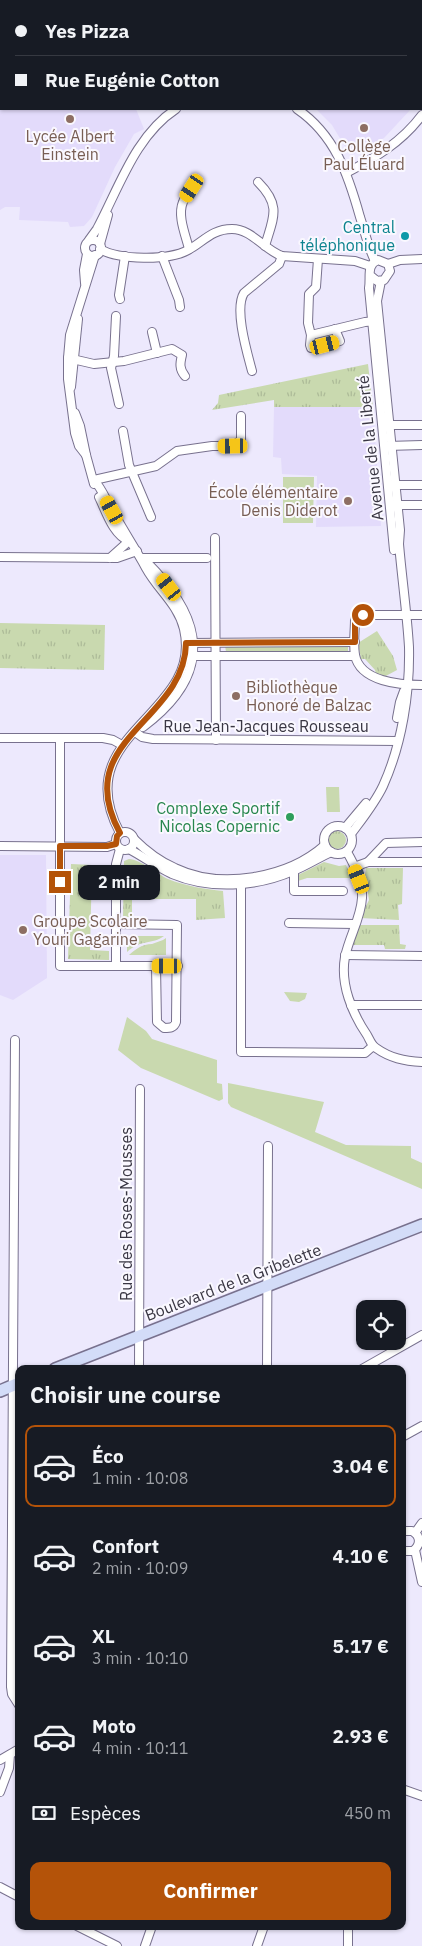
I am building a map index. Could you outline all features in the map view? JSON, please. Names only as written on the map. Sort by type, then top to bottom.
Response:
[{"type":"main road","name":"Boulevard de la Gribelette","points":[[65,1365],[422,1225]]},
{"type":"main road","points":[[0,1391],[15,1384]]},
{"type":"street","points":[[173,110],[159,121],[142,143],[113,200],[84,247],[126,256],[175,255],[189,250],[200,240],[213,233],[230,229],[245,232],[282,256],[373,264],[382,260],[388,264]]},
{"type":"street","points":[[298,110],[327,136],[346,173],[373,264],[371,276],[377,281],[381,281],[389,274],[388,264]]},
{"type":"street","points":[[346,173],[390,147],[422,115]]},
{"type":"street","points":[[258,182],[269,193],[273,203],[274,214],[265,246]]},
{"type":"street","points":[[189,250],[182,208],[183,202],[192,188]]},
{"type":"street","points":[[113,200],[89,277],[85,283],[80,306],[71,358],[70,390],[72,408],[80,426],[94,480],[128,535],[129,541],[142,558],[155,568],[184,608],[190,625],[190,656],[172,688],[122,745],[113,761],[107,786],[110,812],[120,833]]},
{"type":"street","points":[[89,240],[95,240],[96,250]]},
{"type":"street","points":[[120,299],[126,256]]},
{"type":"street","points":[[162,256],[180,307]]},
{"type":"street","points":[[252,371],[243,330],[242,298],[244,293],[279,264],[282,256]]},
{"type":"street","points":[[318,259],[316,287],[309,294],[308,323],[311,335],[311,348],[340,341],[335,329]]},
{"type":"street","points":[[388,264],[400,260],[422,259]]},
{"type":"street","name":"Avenue de la Liberté","points":[[347,852],[353,841],[348,831],[382,788],[393,759],[407,685],[409,649],[396,538],[400,530],[393,505],[375,321],[369,288],[371,276]]},
{"type":"street","name":"Avenue de la Liberté","points":[[375,321],[376,301],[381,281]]},
{"type":"street","points":[[116,316],[114,356],[111,362],[119,404]]},
{"type":"street","points":[[311,335],[375,321]]},
{"type":"street","points":[[152,332],[156,353]]},
{"type":"street","points":[[71,358],[94,364],[172,349],[182,355],[180,364],[181,371],[185,376]]},
{"type":"street","points":[[94,480],[156,466],[183,450],[212,446],[233,446],[240,440],[241,416]]},
{"type":"street","points":[[385,425],[422,425]]},
{"type":"street","points":[[123,432],[132,472],[151,517]]},
{"type":"street","points":[[388,446],[422,445]]},
{"type":"street","points":[[392,485],[422,485]]},
{"type":"street","points":[[393,505],[422,505]]},
{"type":"street","points":[[215,538],[216,740]]},
{"type":"street","points":[[110,558],[129,541]]},
{"type":"street","points":[[0,557],[117,558],[137,551]]},
{"type":"street","points":[[142,558],[207,558]]},
{"type":"street","points":[[422,615],[363,615],[355,619],[355,656],[364,669],[381,681],[422,685]]},
{"type":"street","points":[[190,643],[355,642]]},
{"type":"street","points":[[190,656],[355,656]]},
{"type":"street","name":"Rue Jean-Jacques Rousseau","points":[[135,732],[142,737],[153,739],[395,741]]},
{"type":"street","points":[[0,738],[103,738],[113,740],[122,745]]},
{"type":"street","points":[[60,738],[60,966],[178,966]]},
{"type":"street","points":[[348,831],[337,826],[330,829],[325,836],[325,845],[331,852],[339,854],[347,852],[361,882],[362,897],[345,955],[345,976],[351,1006],[373,1046],[389,1056],[422,1062]]},
{"type":"street","points":[[120,833],[128,833],[146,851],[176,869],[211,878],[242,878],[279,871],[315,854],[325,845]]},
{"type":"street","points":[[116,966],[116,864],[117,836],[120,833]]},
{"type":"street","points":[[129,849],[133,845],[134,839]]},
{"type":"street","points":[[368,862],[386,843],[422,842]]},
{"type":"street","points":[[0,846],[118,847],[129,849],[163,870],[186,879],[210,884],[241,884],[260,881],[294,871],[331,852]]},
{"type":"street","points":[[354,867],[368,862],[422,862]]},
{"type":"street","points":[[294,871],[294,891],[343,891]]},
{"type":"street","points":[[241,884],[241,1052],[365,1054],[373,1046]]},
{"type":"street","points":[[289,923],[355,924]]},
{"type":"street","points":[[116,924],[177,925],[176,1022],[170,1028],[164,1028],[157,1022],[156,966]]},
{"type":"street","points":[[345,955],[422,956]]},
{"type":"street","points":[[351,1006],[422,1005]]},
{"type":"street","points":[[15,1040],[15,1384],[11,1687],[15,1699]]},
{"type":"street","name":"Rue des Roses-Mousses","points":[[139,1365],[140,1089]]},
{"type":"street","points":[[267,1365],[268,1146]]},
{"type":"street","points":[[369,1365],[422,1335]]},
{"type":"street","points":[[406,1435],[422,1426]]},
{"type":"street","points":[[415,1532],[422,1523]]},
{"type":"street","points":[[406,1531],[415,1532]]},
{"type":"street","points":[[415,1532],[419,1541],[415,1550],[422,1582]]},
{"type":"street","points":[[406,1552],[415,1550]]},
{"type":"street","points":[[0,1760],[15,1751]]},
{"type":"street","points":[[0,1792],[9,1768],[10,1754]]},
{"type":"street","points":[[406,1790],[422,1796]]},
{"type":"street","points":[[0,1887],[15,1895]]},
{"type":"street","points":[[85,1930],[116,1946]]},
{"type":"street","points":[[145,1946],[151,1930]]},
{"type":"street","points":[[257,1946],[263,1930]]},
{"type":"street","points":[[348,1930],[348,1946]]},
{"type":"shaded area","name":"Lycée Albert Einstein","points":[[0,110],[136,110],[144,129],[134,134],[115,167],[92,217],[84,226],[70,227],[68,222],[19,220],[20,207],[5,207],[0,210]]},
{"type":"shaded area","name":"Collège Paul Éluard","points":[[317,110],[410,110],[384,138],[354,154],[347,150],[332,125]]},
{"type":"shaded area","points":[[274,407],[373,407],[381,526],[316,527],[317,476],[282,474],[281,458],[273,457]]},
{"type":"shaded area","name":"Groupe Scolaire Youri Gagarine","points":[[0,855],[46,855],[47,978],[13,1000],[0,995]]},
{"type":"green space","points":[[368,364],[373,407],[274,407],[274,400],[212,410],[218,403],[219,395]]},
{"type":"green space","points":[[283,477],[314,477],[313,523],[283,523]]},
{"type":"green space","points":[[0,623],[105,625],[104,670],[0,668]]},
{"type":"green space","points":[[377,631],[393,656],[397,670],[384,677],[376,674],[375,670],[365,659],[361,659],[358,643]]},
{"type":"green space","points":[[225,645],[348,646],[348,653],[226,652]]},
{"type":"green space","points":[[326,787],[339,787],[340,812],[327,812]]},
{"type":"green space","points":[[333,831],[341,831],[346,836],[344,847],[333,849],[328,844],[328,836]]},
{"type":"green space","points":[[129,859],[138,861],[164,877],[175,881],[195,887],[223,891],[225,918],[196,920],[196,899],[132,899],[132,917],[123,917],[124,861]]},
{"type":"green space","points":[[324,862],[339,866],[346,865],[352,878],[307,878],[298,881],[296,876]]},
{"type":"green space","points":[[71,864],[92,865],[90,950],[109,951],[109,960],[68,959]]},
{"type":"green space","points":[[366,868],[403,868],[402,904],[398,905],[399,920],[360,918],[369,900],[365,875]]},
{"type":"green space","points":[[357,925],[399,925],[400,944],[406,945],[405,949],[385,949],[384,945],[350,945]]},
{"type":"green space","points":[[127,936],[164,936],[160,939],[137,945],[127,952]]},
{"type":"green space","points":[[166,938],[166,955],[129,955],[139,947],[148,944],[152,944],[152,952],[163,952],[163,940]]},
{"type":"green space","points":[[163,940],[163,952],[152,952],[152,944]]},
{"type":"green space","points":[[284,992],[307,993],[305,999],[299,1002],[290,1001]]},
{"type":"green space","points":[[127,1017],[146,1031],[152,1039],[217,1060],[217,1083],[222,1084],[223,1099],[219,1101],[141,1068],[118,1050]]},
{"type":"green space","points":[[228,1083],[324,1102],[315,1132],[346,1145],[411,1146],[411,1158],[422,1163],[422,1189],[231,1107],[228,1103]]},
{"type":"place","name":"Lycée Albert Einstein","points":[[70,119]]},
{"type":"place","name":"Collège Paul Éluard","points":[[364,128]]},
{"type":"place","name":"Central téléphonique","points":[[405,236]]},
{"type":"place","name":"École élémentaire Denis Diderot","points":[[348,501]]},
{"type":"place","name":"Bibliothèque Honoré de Balzac","points":[[236,696]]},
{"type":"place","name":"Complexe Sportif Nicolas Copernic","points":[[290,817]]},
{"type":"place","name":"Groupe Scolaire Youri Gagarine","points":[[23,930]]},
{"type":"route","points":[[60,882],[60,846],[107,846],[116,844],[117,836],[120,833],[110,812],[107,795],[108,778],[113,761],[122,745],[177,681],[186,656],[186,643],[355,642],[355,619],[363,615]]}]
